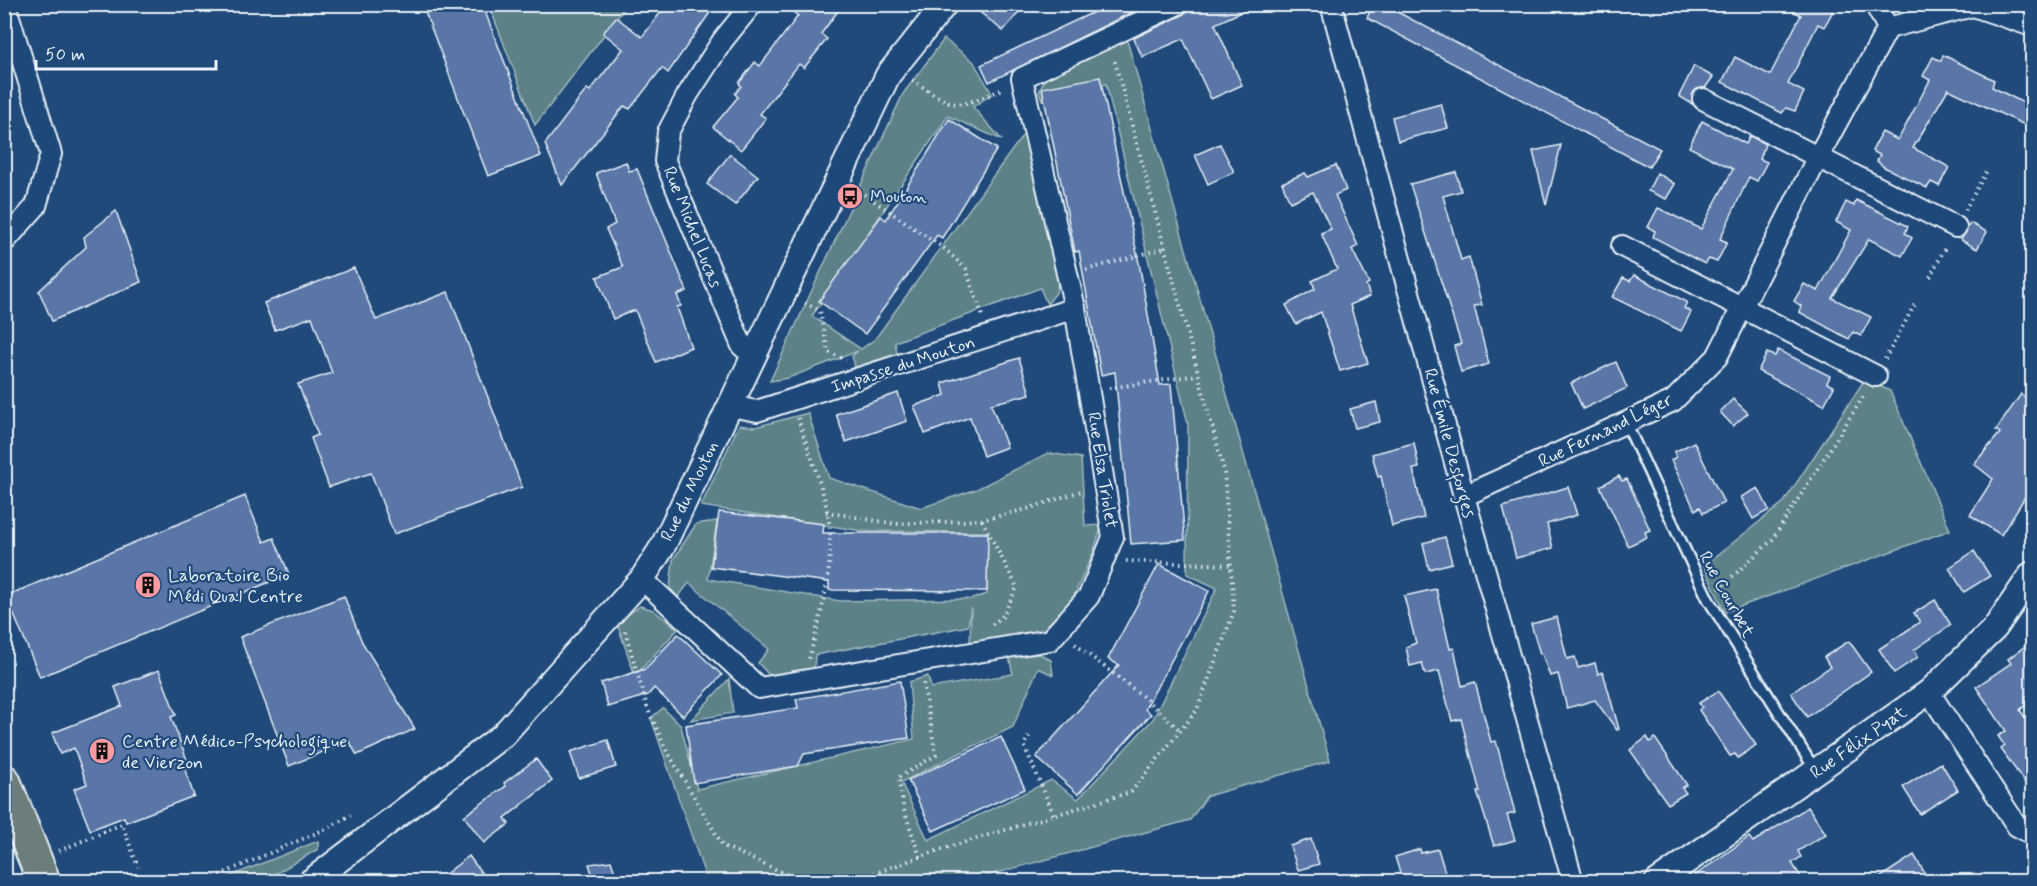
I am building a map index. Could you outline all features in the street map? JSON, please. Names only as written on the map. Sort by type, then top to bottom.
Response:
[{"type":"main road","points":[[4,782],[40,871]]},
{"type":"street","points":[[4,242],[36,206],[51,154],[12,51],[5,4]]},
{"type":"street","name":"Rue Michel Lucas","points":[[752,4],[723,40],[688,94],[668,132],[665,161],[742,346],[755,357]]},
{"type":"street","name":"Rue du Mouton","points":[[310,882],[503,735],[642,579],[663,546],[888,75],[945,4]]},
{"type":"street","points":[[1023,81],[1022,78],[1178,4]]},
{"type":"street","name":"Rue Émile Desforges","points":[[1330,4],[1464,496],[1573,882]]},
{"type":"street","points":[[1875,4],[1888,28],[1972,6],[2032,26]]},
{"type":"street","name":"Rue Fernand Léger","points":[[1464,496],[1673,401],[1717,357],[1819,155],[1888,28]]},
{"type":"street","name":"Rue Elsa Triolet","points":[[642,579],[759,688],[1050,640],[1089,596],[1113,537],[1075,308],[1023,81]]},
{"type":"street","points":[[1703,99],[1819,155],[1956,227]]},
{"type":"street","points":[[1622,246],[1876,376]]},
{"type":"street","name":"Impasse du Mouton","points":[[730,406],[757,411],[1075,308]]},
{"type":"street","name":"Rue Félix Pyat","points":[[1657,882],[1929,692],[1995,628],[2032,574]]},
{"type":"street","points":[[1929,692],[2017,826],[2032,834]]},
{"type":"lane","name":"Rue Courbet","points":[[1626,423],[1708,599],[1816,772]]},
{"type":"path","points":[[894,68],[950,105],[963,105],[1023,81]]},
{"type":"path","points":[[839,178],[945,249],[966,269],[989,336]]},
{"type":"path","points":[[1068,275],[1165,248]]},
{"type":"path","points":[[785,292],[820,311],[828,352],[846,358],[849,381]]},
{"type":"path","points":[[1708,599],[1772,540],[1876,376],[1915,304]]},
{"type":"path","points":[[1090,391],[1198,375]]},
{"type":"path","points":[[793,400],[830,532],[823,607],[804,681]]},
{"type":"path","points":[[826,513],[895,524],[982,520],[1027,509],[1104,483]]},
{"type":"path","points":[[975,652],[976,637],[1003,616],[1017,587],[982,520]]},
{"type":"path","points":[[1104,559],[1231,565]]},
{"type":"path","points":[[618,606],[648,710],[667,751],[723,846],[804,882]]},
{"type":"path","points":[[1058,631],[1142,695],[1181,731]]},
{"type":"path","points":[[919,661],[936,755],[898,778],[904,810],[920,857]]},
{"type":"path","points":[[1029,736],[1024,745],[1054,815]]},
{"type":"path","points":[[202,882],[328,828],[351,815]]},
{"type":"path","points":[[40,871],[122,824],[138,867]]},
{"type":"green space","points":[[489,5],[627,5],[535,125]]},
{"type":"green space","points":[[944,39],[973,61],[992,94],[973,107],[1002,140],[948,116],[812,316],[861,349],[875,339],[1026,131],[1059,279],[1056,293],[1047,304],[1040,288],[895,342],[898,358],[857,374],[852,356],[858,351],[788,378],[770,381],[903,94]]},
{"type":"green space","points":[[1127,40],[1330,761],[1207,796],[1190,820],[968,881],[707,881],[651,718],[663,708],[681,726],[697,789],[914,739],[909,682],[928,676],[931,688],[1013,674],[1009,657],[1040,654],[1051,660],[1053,675],[1038,668],[1013,727],[901,782],[928,840],[1051,780],[1078,799],[1153,719],[1217,588],[1187,574],[1188,424],[1106,84],[1042,100],[1039,92],[1045,78]]},
{"type":"green space","points":[[1865,379],[1890,391],[1950,530],[1725,612],[1704,566],[1784,502]]},
{"type":"green space","points":[[808,413],[829,478],[921,508],[977,489],[1048,453],[1081,458],[1085,526],[1102,525],[1093,553],[1072,600],[1041,632],[970,645],[971,607],[968,626],[815,655],[814,673],[772,678],[758,663],[769,649],[689,583],[678,597],[670,588],[673,560],[696,524],[717,521],[708,579],[840,601],[972,599],[987,594],[986,532],[863,531],[701,506],[739,425],[755,427]]},
{"type":"green space","points":[[640,606],[653,610],[678,629],[635,676],[617,623]]},
{"type":"green space","points":[[729,679],[733,713],[691,720]]},
{"type":"green space","points":[[318,841],[318,849],[263,881],[218,881]]},
{"type":"building","points":[[422,4],[482,4],[541,156],[488,176]]},
{"type":"building","points":[[667,4],[716,4],[668,73],[662,68],[630,109],[624,106],[562,185],[545,144],[587,89],[590,91],[623,49],[603,33],[616,17],[642,37]]},
{"type":"building","points":[[783,4],[843,4],[821,34],[827,39],[804,68],[799,64],[760,114],[766,118],[741,150],[713,127],[738,97],[735,94],[741,86],[739,83],[755,62],[760,66],[798,16]]},
{"type":"building","points":[[970,4],[1026,4],[1003,31]]},
{"type":"building","points":[[1111,4],[1149,4],[989,82],[981,65]]},
{"type":"building","points":[[1190,4],[1258,4],[1215,24],[1242,85],[1211,99],[1183,39],[1142,57],[1134,38],[1183,15]]},
{"type":"building","points":[[1373,4],[1382,4],[1660,149],[1649,167],[1367,18]]},
{"type":"building","points":[[1779,4],[1837,4],[1824,27],[1818,24],[1788,84],[1804,92],[1795,111],[1786,108],[1782,113],[1722,82],[1735,57],[1770,75],[1801,15]]},
{"type":"building","points":[[1943,55],[1994,80],[1992,87],[2032,107],[2032,115],[2027,126],[1948,89],[1913,148],[1949,167],[1939,186],[1931,182],[1927,188],[1884,167],[1877,161],[1880,155],[1872,151],[1882,132],[1898,140],[1930,80],[1923,76],[1933,57],[1941,61]]},
{"type":"building","points":[[1694,66],[1713,77],[1705,88],[1697,89],[1693,93],[1692,104],[1679,96]]},
{"type":"building","points":[[1100,77],[1140,268],[1160,385],[1171,384],[1185,540],[1131,544],[1115,372],[1101,375],[1079,251],[1075,252],[1042,88]]},
{"type":"building","points":[[1441,104],[1448,128],[1398,141],[1392,117]]},
{"type":"building","points":[[949,119],[997,149],[942,238],[937,235],[865,334],[819,301],[881,216],[886,220]]},
{"type":"building","points":[[1702,121],[1746,144],[1750,136],[1765,144],[1760,159],[1767,162],[1757,181],[1749,177],[1720,239],[1727,242],[1717,262],[1709,259],[1705,264],[1653,237],[1655,231],[1648,227],[1658,208],[1701,229],[1733,169],[1689,147]]},
{"type":"building","points":[[1220,144],[1234,172],[1208,184],[1195,155]]},
{"type":"building","points":[[1561,145],[1546,205],[1533,151]]},
{"type":"building","points":[[730,154],[758,176],[735,205],[707,184]]},
{"type":"building","points":[[626,162],[629,171],[637,169],[687,291],[677,295],[681,306],[677,307],[691,347],[656,362],[635,310],[613,319],[597,277],[623,267],[606,229],[615,224],[596,173]]},
{"type":"building","points":[[1336,165],[1346,190],[1335,195],[1358,246],[1352,249],[1369,283],[1366,285],[1370,296],[1350,305],[1368,363],[1340,371],[1321,312],[1296,324],[1286,305],[1315,289],[1312,281],[1337,269],[1321,233],[1331,229],[1313,192],[1290,202],[1282,183],[1305,173],[1308,177]]},
{"type":"building","points":[[1456,172],[1461,191],[1443,196],[1461,260],[1469,257],[1482,305],[1474,306],[1489,364],[1461,372],[1454,346],[1461,344],[1410,184]]},
{"type":"building","points":[[1657,173],[1675,184],[1666,199],[1648,191]]},
{"type":"building","points":[[1856,200],[1908,226],[1905,233],[1912,238],[1902,256],[1869,239],[1832,298],[1871,317],[1861,336],[1853,332],[1849,339],[1799,312],[1801,306],[1794,301],[1804,284],[1818,291],[1851,230],[1836,222],[1846,202],[1854,206]]},
{"type":"building","points":[[116,211],[141,282],[52,321],[39,291],[86,247],[84,237]]},
{"type":"building","points":[[1970,223],[1987,232],[1977,249],[1961,240]]},
{"type":"building","points":[[354,268],[376,320],[448,292],[522,487],[394,534],[371,473],[329,487],[311,438],[318,435],[298,384],[332,373],[312,317],[275,330],[264,303]]},
{"type":"building","points":[[1634,275],[1687,302],[1684,308],[1691,312],[1681,331],[1612,297],[1623,278],[1630,281]]},
{"type":"building","points":[[1778,350],[1830,376],[1827,383],[1834,387],[1824,405],[1758,371],[1767,353],[1775,356]]},
{"type":"building","points":[[1019,358],[1030,394],[991,404],[1007,447],[983,456],[970,417],[925,434],[914,406],[945,395],[942,383]]},
{"type":"building","points":[[1616,362],[1627,388],[1583,409],[1571,383]]},
{"type":"building","points":[[898,393],[907,421],[846,442],[836,414]]},
{"type":"building","points":[[2021,394],[2032,402],[2032,486],[2001,535],[1970,515],[1993,479],[1974,464],[2000,433],[1996,430]]},
{"type":"building","points":[[1733,399],[1748,413],[1733,426],[1720,412]]},
{"type":"building","points":[[1376,402],[1380,422],[1355,428],[1350,409]]},
{"type":"building","points":[[1694,442],[1724,503],[1703,513],[1700,507],[1695,510],[1671,460],[1676,457],[1674,452]]},
{"type":"building","points":[[1414,443],[1419,468],[1413,469],[1424,518],[1392,526],[1381,476],[1378,477],[1372,454]]},
{"type":"building","points":[[1619,476],[1622,481],[1627,479],[1650,530],[1645,532],[1647,537],[1628,546],[1600,486]]},
{"type":"building","points":[[1568,487],[1577,515],[1547,524],[1553,548],[1516,558],[1503,507]]},
{"type":"building","points":[[1758,488],[1769,510],[1753,519],[1741,497]]},
{"type":"building","name":"Laboratoire Bio Médi Qual Centre","points":[[245,496],[264,542],[274,538],[289,574],[40,677],[6,596]]},
{"type":"building","points":[[719,512],[824,524],[823,533],[988,533],[987,591],[829,590],[829,582],[711,567]]},
{"type":"building","points":[[1445,537],[1452,563],[1429,569],[1423,543]]},
{"type":"building","points":[[1974,551],[1990,576],[1964,592],[1949,568]]},
{"type":"building","points":[[1159,564],[1209,591],[1145,709],[1151,714],[1078,794],[1036,757],[1119,665],[1108,659]]},
{"type":"building","points":[[1436,589],[1450,649],[1454,648],[1462,686],[1475,682],[1491,742],[1496,741],[1515,813],[1507,815],[1515,840],[1494,846],[1477,792],[1480,792],[1461,719],[1452,721],[1439,671],[1425,674],[1422,663],[1410,666],[1406,647],[1416,643],[1404,596]]},
{"type":"building","points":[[344,596],[362,642],[415,729],[357,755],[349,741],[289,766],[240,637]]},
{"type":"building","points":[[1935,600],[1951,625],[1914,650],[1918,657],[1894,673],[1879,649],[1920,622],[1914,613]]},
{"type":"building","points":[[1557,617],[1567,659],[1575,657],[1578,668],[1595,663],[1598,674],[1603,672],[1619,729],[1617,730],[1595,700],[1567,708],[1558,674],[1550,676],[1542,654],[1540,654],[1531,624]]},
{"type":"building","points":[[678,634],[722,675],[683,716],[654,688],[648,695],[608,707],[601,683],[645,669]]},
{"type":"building","points":[[1849,641],[1871,672],[1807,717],[1791,693],[1830,667],[1824,657]]},
{"type":"building","points":[[2032,641],[2032,692],[2025,697],[2028,703],[2020,710],[2032,728],[2032,793],[2001,749],[2005,746],[1998,736],[2006,731],[1976,687],[2011,663],[2008,659]]},
{"type":"building","name":"Centre Médico-Psychologique de Vierzon","points":[[159,670],[176,715],[171,717],[190,768],[185,770],[194,796],[126,822],[124,817],[90,830],[74,789],[87,784],[74,748],[60,754],[52,733],[122,706],[115,687]]},
{"type":"building","points":[[900,681],[909,738],[804,754],[798,766],[694,783],[686,725],[798,708],[796,699]]},
{"type":"building","points":[[1718,691],[1756,745],[1738,758],[1735,754],[1730,756],[1699,710],[1702,707],[1699,703]]},
{"type":"building","points":[[1001,737],[1025,789],[933,831],[908,780]]},
{"type":"building","points":[[1647,737],[1650,742],[1655,738],[1687,785],[1682,788],[1686,793],[1668,804],[1630,750]]},
{"type":"building","points":[[608,740],[616,767],[579,778],[570,752]]},
{"type":"building","points":[[536,759],[552,781],[505,818],[509,824],[484,843],[464,816],[506,786],[504,783]]},
{"type":"building","points":[[1941,763],[1958,790],[1920,814],[1903,787]]},
{"type":"building","points":[[1808,807],[1826,834],[1798,851],[1801,857],[1792,863],[1804,882],[1686,882],[1749,837],[1753,842]]},
{"type":"building","points":[[1311,839],[1319,864],[1298,870],[1290,846]]},
{"type":"building","points":[[1420,849],[1421,853],[1438,849],[1448,882],[1403,882],[1395,857]]},
{"type":"building","points":[[1914,855],[1930,882],[1873,882]]},
{"type":"building","points":[[469,856],[488,882],[435,882]]},
{"type":"building","points":[[611,861],[618,882],[595,882],[589,864]]},
{"type":"place","name":"Mouton","points":[[850,196]]},
{"type":"place","name":"Laboratoire Bio Médi Qual Centre","points":[[148,585]]},
{"type":"place","name":"Centre Médico-Psychologique de Vierzon","points":[[102,751]]}]
